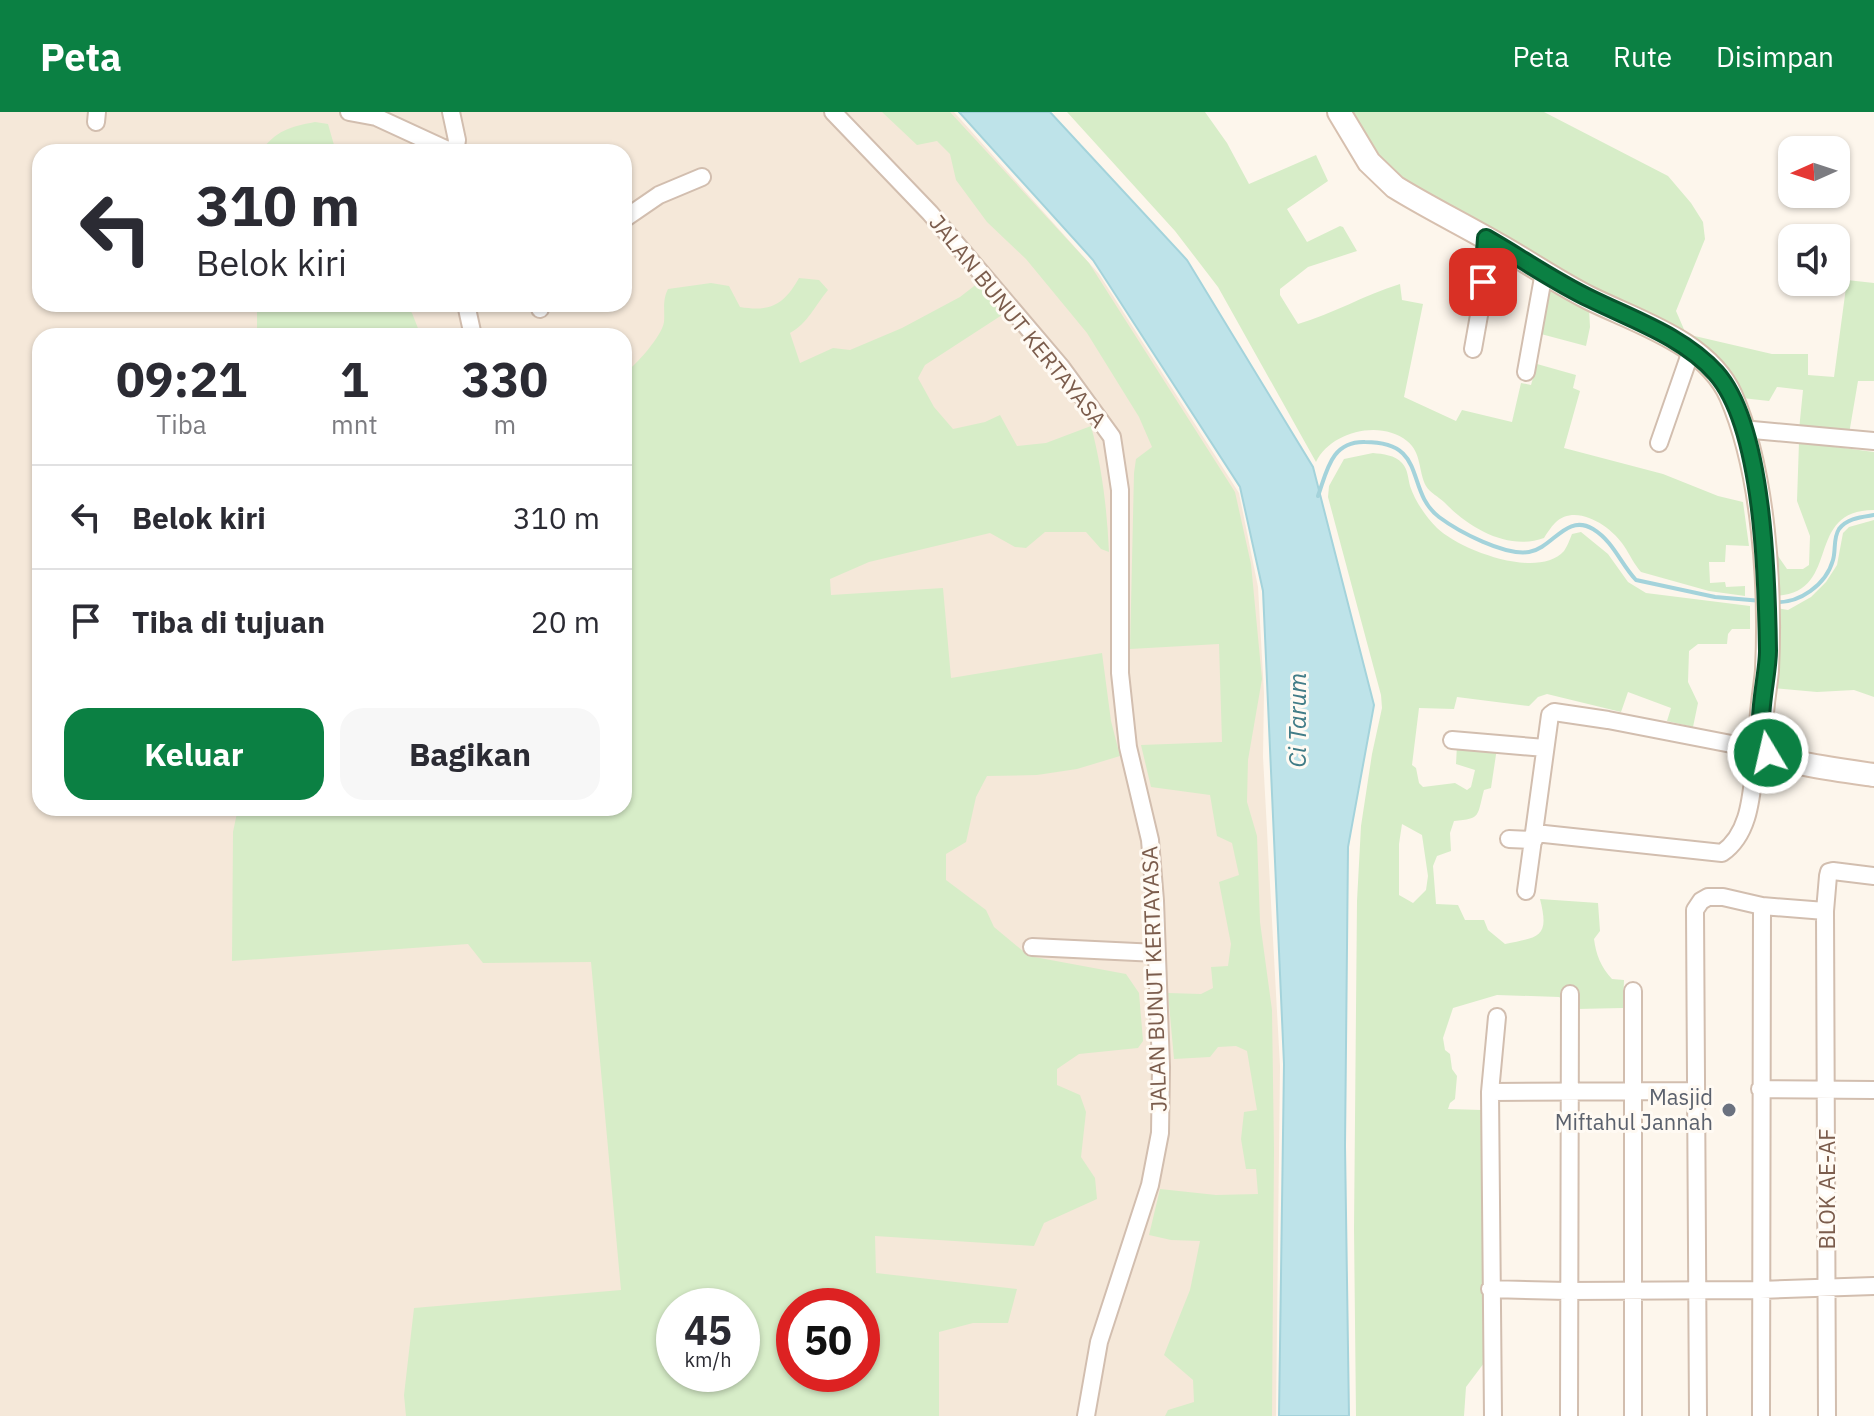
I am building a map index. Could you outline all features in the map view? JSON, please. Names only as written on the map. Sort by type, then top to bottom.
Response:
[{"type":"street","points":[[349,112],[376,117],[436,144]]},
{"type":"street","points":[[451,112],[456,144]]},
{"type":"street","name":"JALAN BUNUT KERTAYASA","points":[[833,112],[930,213],[1061,367],[1112,437],[1120,490],[1120,673],[1128,747],[1150,840],[1161,1067],[1160,1133],[1156,1164],[1102,1329],[1086,1416]]},
{"type":"street","points":[[1339,112],[1369,162],[1408,195],[1589,298],[1637,319],[1691,351],[1716,373],[1729,392],[1742,429],[1762,519],[1767,622],[1767,674],[1761,739],[1746,823],[1731,847],[1722,853],[1534,836],[1509,839]]},
{"type":"street","points":[[632,214],[659,195],[702,177]]},
{"type":"street","points":[[1473,349],[1481,304],[1486,238]]},
{"type":"street","points":[[1526,372],[1544,272]]},
{"type":"street","points":[[1659,443],[1691,351]]},
{"type":"street","points":[[1742,429],[1874,441]]},
{"type":"street","points":[[1526,891],[1550,715],[1559,711],[1760,748],[1787,759],[1874,775]]},
{"type":"street","points":[[1452,740],[1545,748]]},
{"type":"street","name":"BLOK AE-AF","points":[[1827,1416],[1825,911],[1829,872],[1874,876]]},
{"type":"street","points":[[1698,1416],[1695,910],[1708,897],[1723,897],[1762,906],[1825,911]]},
{"type":"street","points":[[1761,1416],[1762,906]]},
{"type":"street","points":[[1032,947],[1157,953]]},
{"type":"street","points":[[1633,991],[1633,1416]]},
{"type":"street","points":[[1569,1416],[1570,994]]},
{"type":"street","points":[[1493,1416],[1490,1092],[1497,1017]]},
{"type":"street","points":[[1760,1089],[1874,1090]]},
{"type":"street","points":[[1490,1092],[1696,1091]]},
{"type":"street","points":[[1490,1289],[1760,1290],[1874,1286]]},
{"type":"shaded area","points":[[0,112],[954,112],[1099,274],[1239,493],[1258,587],[1264,693],[1263,757],[1280,1066],[1276,1416],[0,1416]]},
{"type":"green space","points":[[882,112],[950,112],[1089,263],[1235,492],[1251,564],[1262,679],[1248,760],[1247,802],[1257,836],[1260,922],[1272,1010],[1272,1416],[1165,1416],[1168,1410],[1194,1402],[1193,1380],[1164,1355],[1190,1290],[1200,1241],[1149,1235],[1160,1189],[1216,1195],[1258,1194],[1256,1169],[1246,1169],[1241,1139],[1244,1112],[1257,1110],[1247,1051],[1236,1046],[1218,1047],[1210,1057],[1174,1059],[1168,993],[1201,994],[1213,988],[1211,967],[1228,966],[1231,944],[1219,882],[1239,875],[1232,843],[1217,836],[1210,795],[1151,787],[1141,745],[1222,742],[1219,644],[1130,649],[1134,473],[1136,459],[1152,447],[1139,417],[1087,333],[1026,259],[987,222],[956,180],[950,154],[937,141],[917,145]]},
{"type":"green space","points":[[1067,112],[1205,112],[1227,143],[1249,184],[1316,155],[1328,181],[1287,209],[1307,242],[1340,226],[1357,251],[1308,267],[1280,289],[1280,295],[1298,324],[1400,284],[1402,300],[1423,304],[1404,397],[1456,421],[1462,410],[1512,422],[1521,383],[1531,385],[1537,364],[1576,375],[1573,388],[1580,391],[1564,448],[1663,474],[1718,496],[1743,502],[1749,546],[1726,545],[1725,562],[1709,562],[1710,583],[1725,582],[1726,587],[1745,586],[1745,596],[1709,591],[1641,572],[1611,531],[1583,516],[1564,517],[1544,538],[1530,541],[1517,542],[1490,535],[1454,512],[1430,491],[1415,451],[1396,434],[1370,430],[1344,436],[1332,443],[1316,462],[1218,287],[1175,231]]},
{"type":"green space","points":[[1351,112],[1544,112],[1668,176],[1691,203],[1703,222],[1705,239],[1676,311],[1686,334],[1772,354],[1808,354],[1808,375],[1834,377],[1845,296],[1850,296],[1850,280],[1874,283],[1874,381],[1858,381],[1849,434],[1799,430],[1803,390],[1777,387],[1769,401],[1742,398],[1616,301],[1417,189],[1382,163]]},
{"type":"green space","points":[[315,122],[328,124],[334,144],[267,144],[284,131]]},
{"type":"green space","points":[[799,278],[819,280],[828,290],[806,319],[790,333],[800,363],[833,348],[850,350],[902,328],[960,297],[978,283],[1002,315],[925,365],[918,378],[934,407],[953,429],[985,422],[1000,415],[1017,446],[1046,443],[1091,426],[1103,488],[1109,552],[1101,549],[1086,532],[1045,532],[1026,548],[1015,547],[990,533],[869,562],[830,579],[831,595],[943,588],[951,678],[1102,653],[1111,721],[1120,756],[1077,769],[1037,775],[987,776],[976,797],[966,842],[946,854],[946,880],[986,910],[994,927],[1029,956],[1126,974],[1139,993],[1143,1041],[1138,1048],[1079,1054],[1057,1069],[1057,1085],[1080,1095],[1086,1112],[1081,1157],[1095,1178],[1097,1199],[1044,1223],[1034,1246],[875,1236],[876,1273],[1017,1289],[1008,1323],[973,1323],[939,1332],[939,1416],[406,1416],[404,1395],[414,1308],[621,1290],[591,962],[483,963],[468,944],[232,961],[233,832],[236,816],[632,816],[632,367],[659,335],[664,322],[664,302],[668,289],[711,283],[729,286],[740,307],[768,307],[782,300]]},
{"type":"green space","points":[[1549,287],[1589,309],[1590,327],[1586,346],[1541,334]]},
{"type":"green space","points":[[257,312],[411,312],[418,328],[257,328]]},
{"type":"green space","points":[[1799,442],[1874,452],[1874,510],[1852,514],[1838,523],[1809,582],[1795,592],[1774,596],[1773,556],[1778,556],[1787,569],[1803,569],[1809,565],[1810,536],[1797,501]]},
{"type":"green space","points":[[1373,453],[1399,460],[1406,468],[1415,497],[1433,524],[1480,553],[1499,559],[1536,563],[1552,559],[1564,551],[1572,534],[1581,532],[1608,554],[1628,582],[1646,593],[1750,606],[1750,629],[1732,629],[1727,644],[1698,644],[1689,651],[1688,682],[1698,703],[1693,727],[1667,721],[1671,708],[1628,692],[1621,712],[1547,694],[1538,697],[1529,706],[1457,697],[1454,709],[1419,708],[1412,765],[1423,787],[1455,783],[1467,790],[1471,787],[1475,770],[1456,764],[1457,745],[1497,748],[1491,788],[1484,790],[1477,814],[1470,819],[1454,821],[1450,833],[1451,851],[1437,856],[1433,866],[1436,904],[1458,905],[1465,920],[1484,920],[1488,930],[1505,944],[1539,934],[1544,922],[1540,899],[1598,903],[1600,931],[1594,939],[1598,956],[1612,979],[1624,980],[1623,1008],[1577,1009],[1559,997],[1497,995],[1453,1008],[1443,1038],[1457,1076],[1455,1099],[1448,1109],[1482,1110],[1484,1363],[1466,1387],[1464,1416],[1356,1416],[1357,901],[1361,826],[1382,708],[1328,497],[1329,486],[1344,459]],"holes":[[[1402,824],[1422,835],[1428,876],[1426,890],[1413,903],[1399,895]]]},
{"type":"green space","points":[[1874,520],[1874,697],[1854,690],[1817,692],[1773,688],[1772,607],[1788,610],[1811,597],[1837,565],[1843,533],[1849,527]]},
{"type":"water","name":"Ci Tarum","points":[[959,112],[1050,112],[1187,260],[1313,467],[1374,705],[1348,847],[1345,1146],[1349,1416],[1279,1416],[1284,1064],[1263,591],[1240,487],[1093,260]]},
{"type":"waterway","points":[[1318,496],[1332,459],[1345,446],[1365,442],[1385,444],[1399,450],[1407,459],[1428,506],[1439,517],[1482,542],[1508,550],[1529,552],[1567,528],[1583,525],[1606,540],[1636,580],[1715,597],[1762,601]]},
{"type":"waterway","points":[[1774,602],[1793,600],[1818,585],[1833,560],[1836,536],[1842,525],[1874,515]]},
{"type":"place","name":"Masjid Miftahul Jannah","points":[[1729,1110]]},
{"type":"route","points":[[1483,282],[1486,238],[1589,298],[1637,319],[1691,351],[1716,373],[1729,392],[1752,465],[1762,519],[1768,655],[1761,739],[1768,753]]}]
